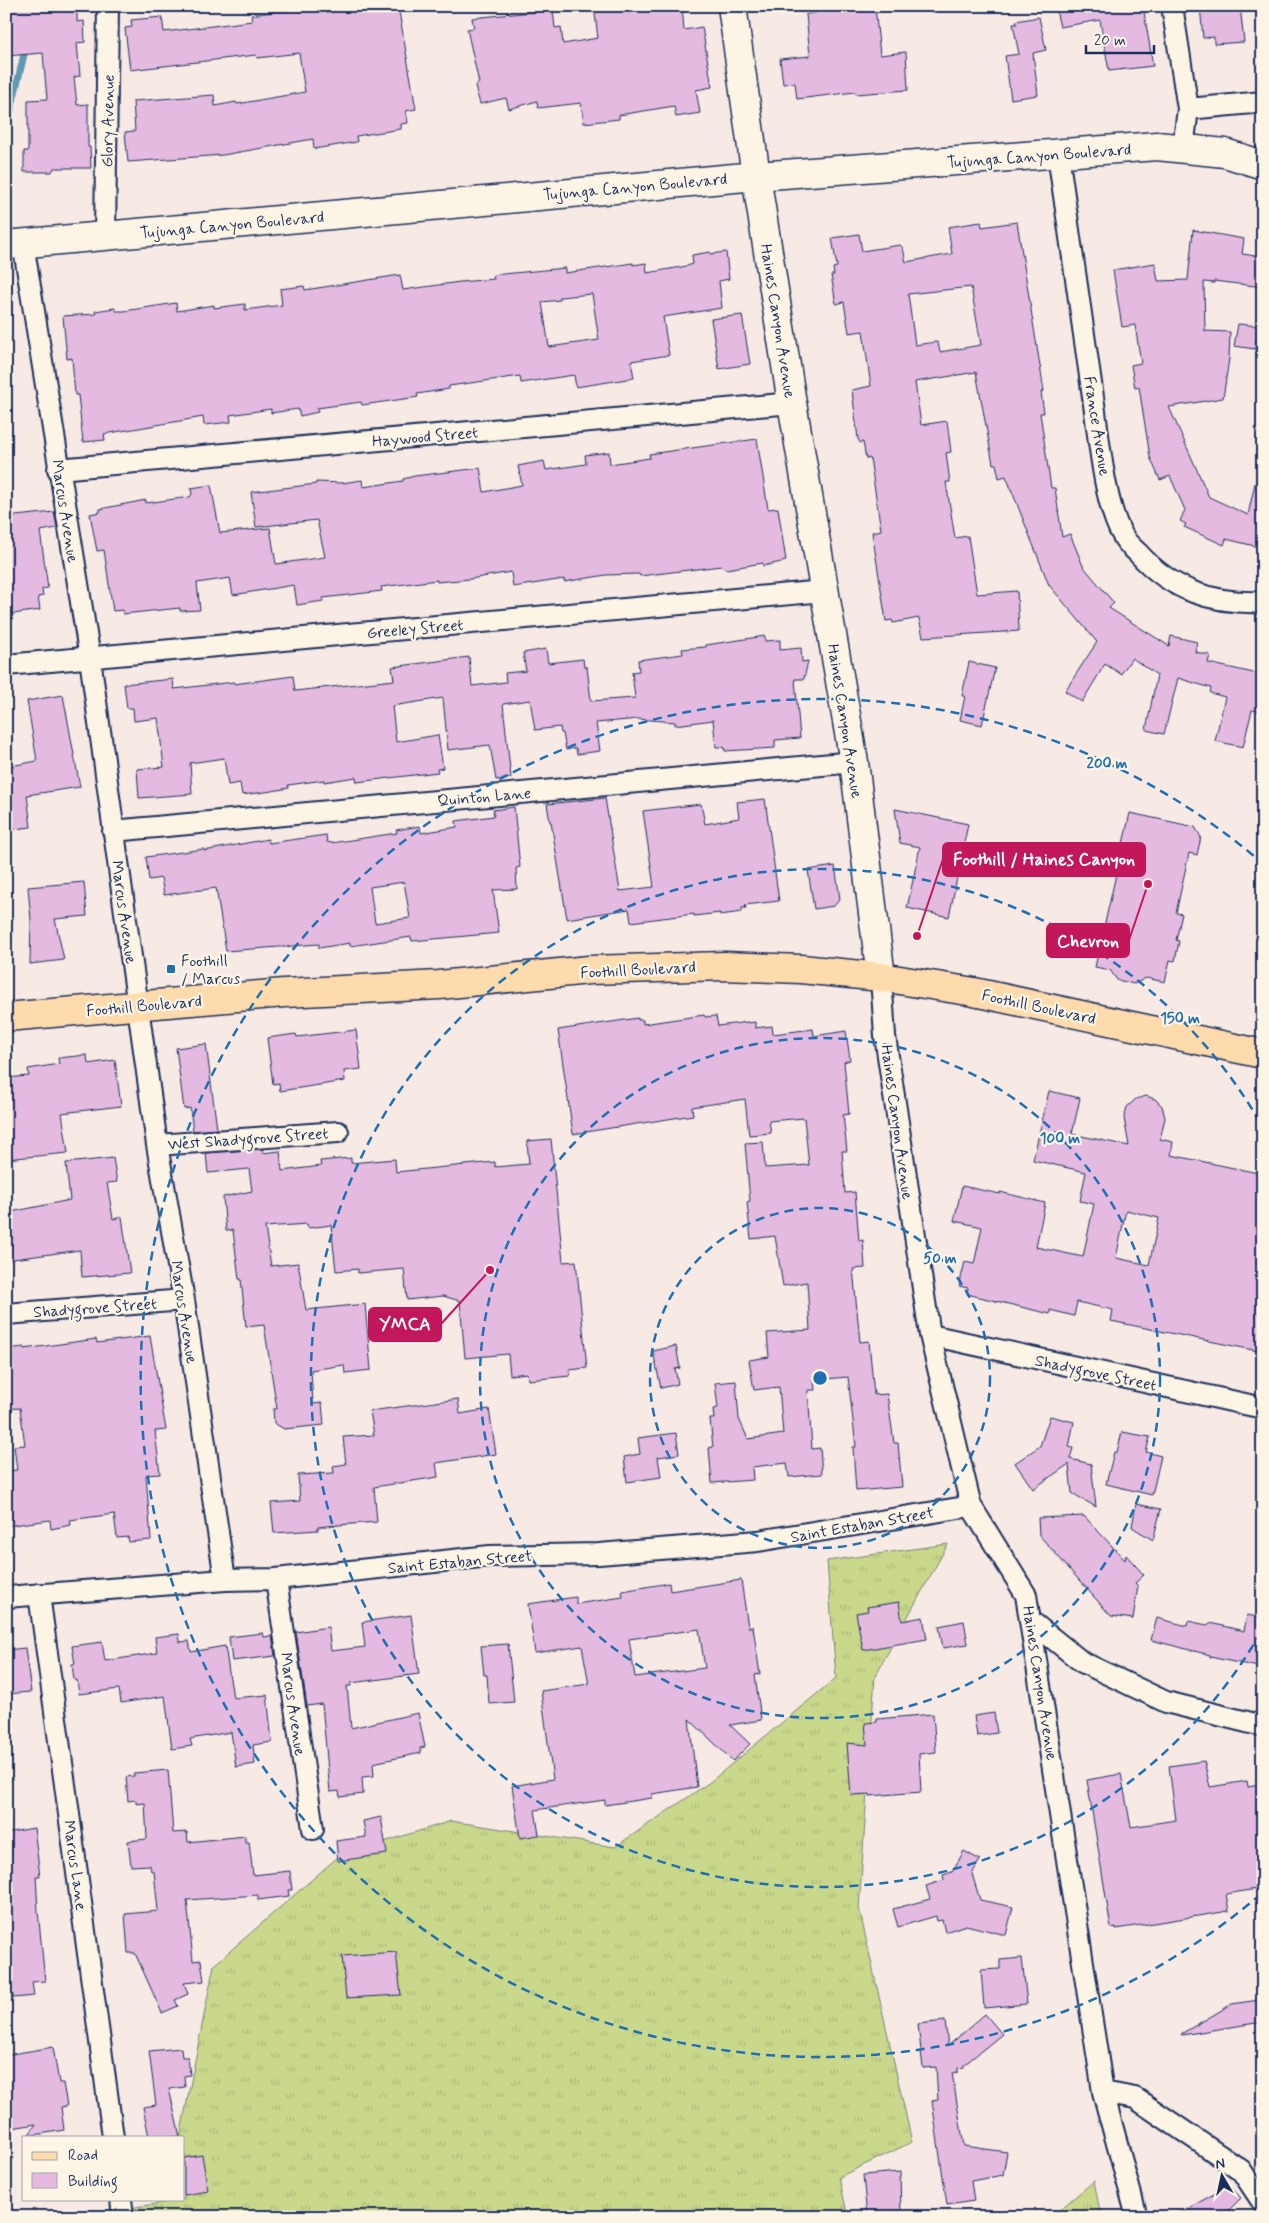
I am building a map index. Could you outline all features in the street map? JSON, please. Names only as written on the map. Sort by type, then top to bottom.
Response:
[{"type":"main road","name":"Haines Canyon Avenue","points":[[732,6],[756,176],[792,403],[854,762],[881,977]]},
{"type":"main road","name":"Tujunga Canyon Boulevard","points":[[15,244],[756,176],[1157,146],[1225,153],[1263,165]]},
{"type":"main road","name":"Foothill Boulevard","points":[[6,1017],[284,992],[439,985],[590,970],[684,966],[801,969],[881,977],[983,994],[1263,1054]]},
{"type":"street","name":"Glory Avenue","points":[[106,236],[108,6]]},
{"type":"street","points":[[1172,6],[1188,109],[1183,148]]},
{"type":"street","points":[[1188,109],[1263,102]]},
{"type":"street","name":"France Avenue","points":[[1058,154],[1099,440],[1112,508],[1123,537],[1144,560],[1166,579],[1194,593],[1236,603],[1263,602]]},
{"type":"street","name":"Marcus Avenue","points":[[15,244],[58,469],[90,658],[157,1145],[184,1300],[225,1580]]},
{"type":"street","name":"Haywood Street","points":[[58,469],[792,403]]},
{"type":"street","name":"Greeley Street","points":[[6,666],[824,591]]},
{"type":"street","name":"Quinton Lane","points":[[113,831],[854,762]]},
{"type":"street","name":"Haines Canyon Avenue","points":[[881,977],[885,1036],[930,1335],[971,1506],[1026,1595],[1032,1622],[1103,2092],[1137,2217]]},
{"type":"street","name":"West Shadygrove Street","points":[[157,1145],[338,1132]]},
{"type":"street","name":"Shadygrove Street","points":[[6,1314],[184,1300]]},
{"type":"street","name":"Shadygrove Street","points":[[930,1335],[1263,1408]]},
{"type":"street","name":"Saint Estaban Street","points":[[6,1597],[225,1580],[276,1579],[490,1556],[599,1554],[758,1541],[971,1506]]},
{"type":"street","name":"Marcus Avenue","points":[[276,1579],[312,1829]]},
{"type":"street","name":"Marcus Lane","points":[[39,1594],[113,2136]]},
{"type":"street","points":[[1032,1622],[1082,1662],[1166,1702],[1263,1726]]},
{"type":"street","points":[[1103,2092],[1136,2098],[1241,2170],[1263,2203]]},
{"type":"street","points":[[121,2200],[124,2217]]},
{"type":"green space","points":[[948,1544],[875,1676],[859,1908],[912,2142],[839,2177],[848,2217],[74,2217],[167,2202],[168,2200],[185,2200],[185,2136],[180,2136],[214,1965],[339,1856],[451,1821],[615,1847],[710,1782],[836,1678],[827,1561]]},
{"type":"green space","points":[[1094,2181],[1101,2217],[1051,2217]]},
{"type":"building","points":[[6,6],[77,6],[77,22],[84,21],[85,42],[77,43],[80,76],[74,77],[77,105],[88,104],[88,147],[90,147],[91,168],[54,168],[52,172],[24,172],[24,151],[28,151],[28,100],[47,99],[43,53],[6,56]]},
{"type":"building","points":[[292,6],[398,6],[416,109],[406,111],[408,123],[401,124],[401,129],[356,136],[357,142],[314,149],[313,139],[223,155],[128,162],[125,132],[135,131],[133,101],[214,95],[215,106],[305,92],[299,53],[257,58],[256,55],[130,70],[125,28],[132,27],[131,20],[162,17],[164,32],[252,21],[251,15],[293,9]]},
{"type":"building","points":[[594,6],[682,6],[684,30],[702,27],[712,87],[696,90],[700,113],[676,117],[674,106],[619,115],[619,119],[584,123],[581,103],[538,108],[537,101],[509,109],[506,98],[480,104],[475,86],[479,83],[467,29],[474,28],[472,18],[553,10],[555,28],[561,27],[563,44],[598,38]]},
{"type":"building","points":[[815,6],[875,7],[880,55],[906,52],[908,90],[856,94],[855,92],[797,99],[795,83],[783,84],[780,59],[810,56],[806,14],[816,13]]},
{"type":"building","points":[[1055,6],[1143,6],[1153,66],[1109,71],[1100,20],[1060,27]]},
{"type":"building","points":[[1200,6],[1240,6],[1244,42],[1214,44],[1214,37],[1203,38]]},
{"type":"building","points":[[1039,17],[1046,50],[1033,53],[1038,95],[1011,99],[1005,56],[1019,54],[1013,24],[1017,24],[1016,21]]},
{"type":"building","points":[[981,222],[982,227],[1017,222],[1044,391],[1041,392],[1044,413],[1040,413],[1051,488],[1055,488],[1062,537],[1070,534],[1083,566],[1114,603],[1109,608],[1169,646],[1171,636],[1197,642],[1195,652],[1210,655],[1208,663],[1263,675],[1263,712],[1252,710],[1243,747],[1215,741],[1225,697],[1210,693],[1211,688],[1178,678],[1164,734],[1146,730],[1157,675],[1132,658],[1121,674],[1105,664],[1082,702],[1065,691],[1097,642],[1049,585],[1006,476],[999,478],[996,464],[993,464],[976,372],[915,382],[921,425],[947,421],[951,452],[946,453],[950,482],[946,482],[955,538],[968,536],[977,594],[1017,591],[1019,631],[923,637],[919,618],[893,623],[892,620],[886,621],[872,532],[881,530],[870,458],[866,459],[863,442],[860,443],[858,439],[852,390],[871,386],[863,331],[849,333],[844,302],[836,304],[831,275],[834,275],[833,268],[837,267],[832,238],[859,234],[862,251],[900,245],[903,248],[906,262],[952,254],[948,227]],"holes":[[[971,287],[981,345],[940,352],[936,342],[915,345],[908,294]]]},
{"type":"building","points":[[1193,230],[1244,239],[1242,254],[1263,257],[1263,287],[1214,281],[1214,283],[1204,282],[1205,331],[1230,332],[1229,359],[1223,398],[1169,407],[1209,497],[1248,515],[1255,483],[1263,484],[1263,548],[1226,539],[1224,545],[1184,527],[1186,524],[1180,521],[1185,510],[1170,476],[1160,480],[1150,457],[1139,387],[1135,388],[1131,365],[1141,363],[1135,325],[1122,327],[1113,270],[1155,263],[1158,281],[1188,280]]},
{"type":"building","points":[[726,252],[729,279],[719,281],[722,308],[663,317],[669,355],[631,361],[634,378],[576,387],[574,375],[521,383],[520,376],[449,386],[449,389],[417,394],[418,397],[362,405],[361,402],[317,408],[318,412],[300,416],[298,409],[271,413],[271,409],[230,415],[231,422],[204,425],[203,417],[104,434],[105,440],[83,442],[78,395],[75,395],[72,358],[67,359],[63,316],[96,314],[95,311],[115,308],[116,311],[124,311],[176,303],[177,311],[214,305],[214,308],[245,304],[245,310],[282,305],[280,289],[304,286],[305,290],[400,275],[403,290],[494,279],[493,275],[565,268],[565,273],[633,263],[633,265],[646,263],[647,273],[693,264],[692,255]],"holes":[[[592,294],[599,340],[549,347],[542,302],[560,300],[560,297]]]},
{"type":"building","points":[[742,315],[750,364],[719,369],[711,319]]},
{"type":"building","points":[[1238,324],[1258,326],[1255,349],[1234,346]]},
{"type":"building","points":[[757,439],[768,509],[778,508],[786,561],[763,566],[763,563],[726,569],[721,566],[640,576],[639,574],[606,575],[564,582],[564,579],[513,587],[511,572],[470,579],[437,582],[437,580],[381,587],[382,591],[323,598],[323,601],[297,605],[294,585],[233,595],[230,578],[197,583],[200,610],[180,611],[180,608],[123,614],[123,610],[113,611],[104,550],[97,551],[90,514],[100,512],[100,509],[146,500],[146,503],[190,497],[192,494],[191,488],[211,485],[220,533],[270,528],[276,564],[325,557],[317,520],[256,527],[251,492],[316,484],[316,482],[342,483],[362,480],[363,487],[403,481],[403,479],[415,476],[480,468],[484,492],[522,485],[518,466],[544,461],[546,470],[586,464],[585,455],[609,452],[610,464],[650,458],[649,454]]},
{"type":"building","points":[[54,512],[57,528],[40,531],[48,588],[42,589],[43,596],[38,597],[40,610],[6,615],[6,517]]},
{"type":"building","points":[[765,636],[765,641],[780,640],[780,650],[801,648],[802,662],[808,661],[804,679],[795,679],[800,738],[775,740],[775,748],[725,751],[724,747],[716,747],[713,720],[675,725],[675,722],[638,719],[596,723],[600,751],[577,754],[576,748],[566,750],[560,727],[535,730],[530,700],[503,704],[511,778],[496,780],[490,745],[448,750],[443,698],[392,706],[396,742],[438,735],[443,768],[437,769],[438,772],[357,782],[356,777],[324,782],[324,780],[288,785],[289,788],[242,795],[240,783],[228,785],[224,758],[190,763],[192,794],[139,798],[137,769],[164,767],[158,718],[134,721],[133,708],[127,708],[124,684],[173,679],[174,689],[234,682],[234,684],[293,676],[295,691],[394,680],[392,667],[469,657],[472,686],[506,682],[505,673],[526,671],[523,653],[546,649],[548,663],[583,659],[584,667],[587,667],[591,701],[635,698],[632,672],[639,671],[638,660],[683,654],[682,649],[706,647],[706,645]]},
{"type":"building","points":[[969,662],[995,668],[982,725],[960,720],[965,696],[962,696]]},
{"type":"building","points":[[63,695],[80,787],[27,795],[31,827],[6,830],[6,767],[37,761],[27,701]]},
{"type":"building","points":[[605,798],[620,891],[654,887],[643,811],[701,804],[705,824],[739,818],[737,802],[765,799],[779,901],[745,905],[746,908],[742,908],[742,912],[720,915],[720,913],[694,916],[694,914],[631,922],[629,909],[567,919],[547,804]]},
{"type":"building","points":[[514,807],[520,867],[516,868],[517,889],[493,890],[499,933],[412,941],[411,937],[350,946],[350,943],[319,948],[319,944],[226,951],[216,888],[164,895],[161,878],[149,880],[146,857],[204,849],[204,851],[268,839],[269,843],[326,835],[327,842],[331,843],[397,833],[396,830],[420,826],[421,833],[457,827],[456,821],[494,816],[493,810]],"holes":[[[404,882],[410,918],[375,923],[370,887]]]},
{"type":"building","points":[[895,809],[968,824],[949,917],[907,908],[920,847],[900,843]]},
{"type":"building","points":[[1130,813],[1195,827],[1201,837],[1197,855],[1189,853],[1176,913],[1182,914],[1176,940],[1179,941],[1175,961],[1170,960],[1165,982],[1146,978],[1134,984],[1117,980],[1110,970],[1095,967]]},
{"type":"building","points":[[835,866],[840,899],[834,906],[814,909],[808,870]]},
{"type":"building","points":[[84,882],[87,916],[55,919],[64,960],[30,964],[31,920],[28,887]]},
{"type":"building","points":[[704,1015],[705,1017],[716,1016],[718,1026],[755,1022],[755,1028],[772,1026],[773,1034],[813,1029],[814,1036],[846,1031],[850,1060],[844,1062],[849,1114],[843,1115],[847,1151],[842,1151],[845,1193],[855,1192],[859,1241],[863,1240],[865,1268],[853,1269],[860,1342],[869,1341],[874,1395],[887,1394],[894,1443],[898,1443],[902,1487],[856,1491],[853,1447],[856,1447],[848,1377],[814,1380],[815,1390],[808,1390],[812,1449],[820,1448],[822,1474],[789,1477],[787,1463],[752,1467],[753,1480],[712,1483],[709,1448],[713,1447],[710,1419],[714,1419],[713,1409],[718,1408],[715,1383],[736,1381],[739,1419],[748,1439],[783,1434],[779,1387],[754,1390],[749,1360],[769,1357],[767,1333],[810,1330],[807,1282],[783,1286],[775,1236],[751,1239],[747,1202],[750,1201],[745,1143],[763,1142],[765,1168],[809,1165],[804,1118],[769,1121],[771,1133],[749,1135],[745,1099],[692,1107],[693,1115],[573,1134],[558,1030],[638,1018],[638,1020],[643,1020],[643,1024]]},
{"type":"building","points":[[356,1030],[361,1069],[344,1071],[345,1081],[280,1091],[279,1083],[273,1084],[267,1038],[296,1034],[297,1037]]},
{"type":"building","points":[[206,1044],[217,1129],[193,1131],[190,1108],[184,1109],[176,1048]]},
{"type":"building","points":[[87,1055],[88,1064],[115,1060],[121,1106],[62,1113],[68,1153],[6,1159],[6,1078],[29,1076],[28,1069],[59,1064],[58,1058]]},
{"type":"building","points":[[1049,1091],[1080,1098],[1072,1134],[1129,1146],[1124,1118],[1127,1107],[1136,1099],[1146,1096],[1155,1099],[1162,1106],[1165,1118],[1160,1139],[1173,1142],[1171,1155],[1263,1174],[1263,1352],[1111,1321],[1113,1310],[1077,1302],[1074,1316],[1050,1310],[1050,1314],[967,1294],[968,1288],[959,1286],[965,1262],[974,1264],[982,1227],[954,1221],[962,1186],[1000,1194],[1000,1192],[1045,1203],[1036,1247],[1083,1257],[1094,1204],[1080,1201],[1086,1172],[1033,1160]],"holes":[[[1126,1210],[1159,1218],[1149,1265],[1116,1258]]]},
{"type":"building","points":[[551,1139],[563,1262],[576,1261],[587,1368],[569,1370],[570,1376],[528,1380],[527,1373],[510,1375],[508,1354],[465,1358],[460,1301],[443,1296],[407,1300],[404,1269],[358,1273],[358,1269],[336,1271],[331,1225],[308,1228],[307,1224],[265,1227],[271,1266],[298,1263],[306,1310],[365,1304],[371,1370],[345,1373],[344,1365],[311,1370],[313,1404],[322,1403],[324,1425],[284,1429],[274,1423],[273,1409],[277,1409],[264,1325],[246,1327],[233,1230],[226,1231],[223,1197],[252,1191],[249,1169],[208,1173],[206,1153],[263,1149],[263,1153],[280,1151],[282,1171],[321,1166],[320,1161],[351,1158],[351,1163],[395,1159],[396,1172],[495,1162],[495,1167],[529,1164],[527,1141]]},
{"type":"building","points":[[113,1158],[117,1182],[107,1183],[113,1219],[122,1217],[130,1273],[82,1277],[80,1250],[6,1260],[6,1213],[70,1200],[66,1163]]},
{"type":"building","points":[[150,1336],[166,1430],[155,1431],[160,1474],[146,1475],[151,1540],[129,1542],[128,1537],[117,1538],[114,1514],[70,1520],[71,1525],[51,1529],[50,1520],[6,1526],[6,1471],[17,1470],[14,1446],[25,1445],[20,1408],[6,1409],[6,1349],[24,1347],[24,1349],[96,1339],[97,1343]]},
{"type":"building","points":[[676,1346],[680,1368],[675,1369],[678,1384],[661,1388],[653,1351]]},
{"type":"building","points":[[458,1399],[460,1414],[489,1409],[496,1454],[436,1463],[438,1477],[374,1487],[377,1522],[318,1527],[318,1530],[274,1533],[271,1503],[300,1501],[298,1475],[334,1473],[333,1466],[346,1464],[343,1437],[374,1435],[370,1411]]},
{"type":"building","points":[[1050,1416],[1074,1422],[1069,1447],[1073,1448],[1070,1459],[1091,1464],[1096,1507],[1072,1493],[1069,1464],[1033,1489],[1015,1463],[1040,1446]]},
{"type":"building","points":[[1122,1432],[1150,1437],[1146,1452],[1161,1456],[1152,1495],[1106,1484],[1114,1452],[1117,1452]]},
{"type":"building","points":[[676,1433],[679,1454],[658,1457],[661,1477],[627,1482],[624,1457],[640,1454],[638,1438]]},
{"type":"building","points":[[1136,1504],[1161,1509],[1153,1540],[1132,1527]]},
{"type":"building","points":[[1084,1516],[1125,1560],[1126,1555],[1144,1575],[1135,1583],[1138,1586],[1133,1619],[1111,1616],[1039,1535],[1038,1518]]},
{"type":"building","points":[[741,1580],[748,1627],[753,1627],[760,1674],[755,1675],[761,1720],[730,1725],[750,1744],[733,1761],[689,1719],[697,1787],[652,1794],[652,1798],[605,1805],[605,1800],[535,1810],[539,1835],[520,1838],[512,1786],[553,1779],[541,1691],[589,1684],[582,1646],[535,1653],[528,1604],[576,1597],[576,1604],[623,1597],[622,1591],[669,1583],[670,1591]],"holes":[[[699,1629],[705,1668],[635,1677],[629,1639]]]},
{"type":"building","points":[[899,1602],[902,1621],[923,1617],[927,1639],[863,1650],[856,1613],[868,1611],[867,1607]]},
{"type":"building","points":[[411,1615],[419,1674],[351,1683],[351,1686],[347,1686],[351,1728],[418,1713],[425,1747],[420,1748],[421,1753],[373,1763],[374,1776],[362,1777],[363,1794],[340,1797],[339,1791],[330,1792],[322,1704],[307,1706],[296,1632],[328,1627],[331,1651],[365,1647],[362,1622]]},
{"type":"building","points":[[1247,1615],[1263,1618],[1263,1668],[1210,1657],[1210,1655],[1151,1640],[1157,1618],[1187,1626],[1188,1621],[1207,1625],[1210,1623],[1244,1631]]},
{"type":"building","points":[[964,1621],[968,1644],[943,1648],[939,1626]]},
{"type":"building","points":[[263,1633],[264,1637],[272,1636],[275,1656],[232,1661],[229,1637]]},
{"type":"building","points":[[179,1634],[180,1642],[189,1641],[191,1652],[225,1646],[233,1698],[267,1695],[272,1742],[253,1745],[255,1764],[236,1767],[231,1732],[190,1739],[192,1746],[172,1749],[165,1696],[121,1703],[119,1689],[79,1694],[77,1680],[74,1680],[72,1664],[75,1664],[72,1646],[102,1642],[105,1661],[157,1653],[155,1637]]},
{"type":"building","points":[[508,1644],[514,1702],[489,1704],[487,1675],[484,1675],[481,1646]]},
{"type":"building","points":[[25,1648],[31,1692],[6,1694],[6,1650]]},
{"type":"building","points":[[994,1713],[997,1733],[977,1736],[974,1716]]},
{"type":"building","points":[[933,1714],[936,1752],[919,1754],[921,1792],[870,1796],[870,1794],[851,1795],[847,1743],[867,1745],[865,1723],[877,1722],[877,1719]]},
{"type":"building","points":[[1204,1761],[1210,1787],[1247,1781],[1248,1787],[1263,1784],[1263,1888],[1226,1894],[1229,1911],[1116,1929],[1116,1927],[1111,1928],[1087,1780],[1121,1774],[1131,1827],[1176,1820],[1169,1766]]},
{"type":"building","points":[[168,1770],[173,1833],[187,1832],[188,1842],[245,1836],[245,1842],[249,1842],[253,1875],[290,1871],[292,1890],[288,1890],[289,1896],[258,1900],[258,1895],[187,1900],[193,1961],[201,1960],[204,1981],[184,1983],[188,1994],[175,2000],[178,2006],[162,2013],[135,1953],[128,1953],[125,1914],[158,1911],[154,1871],[151,1871],[150,1865],[131,1866],[128,1841],[147,1839],[145,1803],[136,1804],[136,1800],[128,1801],[126,1777],[134,1776],[134,1773]]},
{"type":"building","points":[[381,1817],[387,1854],[338,1861],[336,1841],[366,1837],[363,1821]]},
{"type":"building","points":[[34,1828],[40,1876],[36,1876],[45,1981],[32,1982],[34,1996],[13,1998],[6,1938],[6,1833]]},
{"type":"building","points":[[964,1851],[980,1860],[972,1874],[980,1900],[1013,1907],[1006,1935],[966,1925],[945,1932],[942,1920],[937,1921],[936,1916],[898,1927],[893,1909],[930,1899],[926,1886],[944,1880],[943,1875],[952,1872]]},
{"type":"building","points":[[396,1952],[401,1995],[346,1998],[342,1956]]},
{"type":"building","points":[[1022,1958],[1027,2004],[984,2008],[981,1970],[1000,1969],[1000,1960]]},
{"type":"building","points":[[1259,2000],[1262,2022],[1181,2034],[1232,2004]]},
{"type":"building","points":[[985,2014],[1002,2034],[964,2065],[964,2067],[958,2068],[958,2072],[952,2073],[964,2146],[1007,2152],[1003,2175],[971,2181],[974,2201],[947,2205],[932,2101],[938,2100],[936,2067],[923,2068],[918,2024],[945,2021],[948,2046]]},
{"type":"building","points":[[53,2047],[59,2083],[63,2083],[67,2106],[61,2107],[64,2130],[28,2136],[36,2124],[6,2129],[6,2055]]},
{"type":"building","points":[[181,2048],[182,2057],[188,2057],[190,2075],[184,2076],[185,2087],[169,2089],[180,2136],[149,2136],[143,2107],[156,2105],[149,2051]]},
{"type":"building","points":[[202,2155],[208,2191],[185,2195],[185,2158]]},
{"type":"building","points":[[900,2172],[901,2217],[867,2217],[863,2175]]},
{"type":"building","points":[[1226,2182],[1241,2198],[1222,2217],[1172,2217],[1216,2193]]},
{"type":"waterway","points":[[6,131],[26,46]]},
{"type":"place","name":"Chevron","points":[[1148,884]]},
{"type":"place","name":"Foothill / Haines Canyon","points":[[917,936]]},
{"type":"place","name":"Foothill / Marcus","points":[[171,969]]},
{"type":"place","name":"YMCA","points":[[490,1270]]}]
